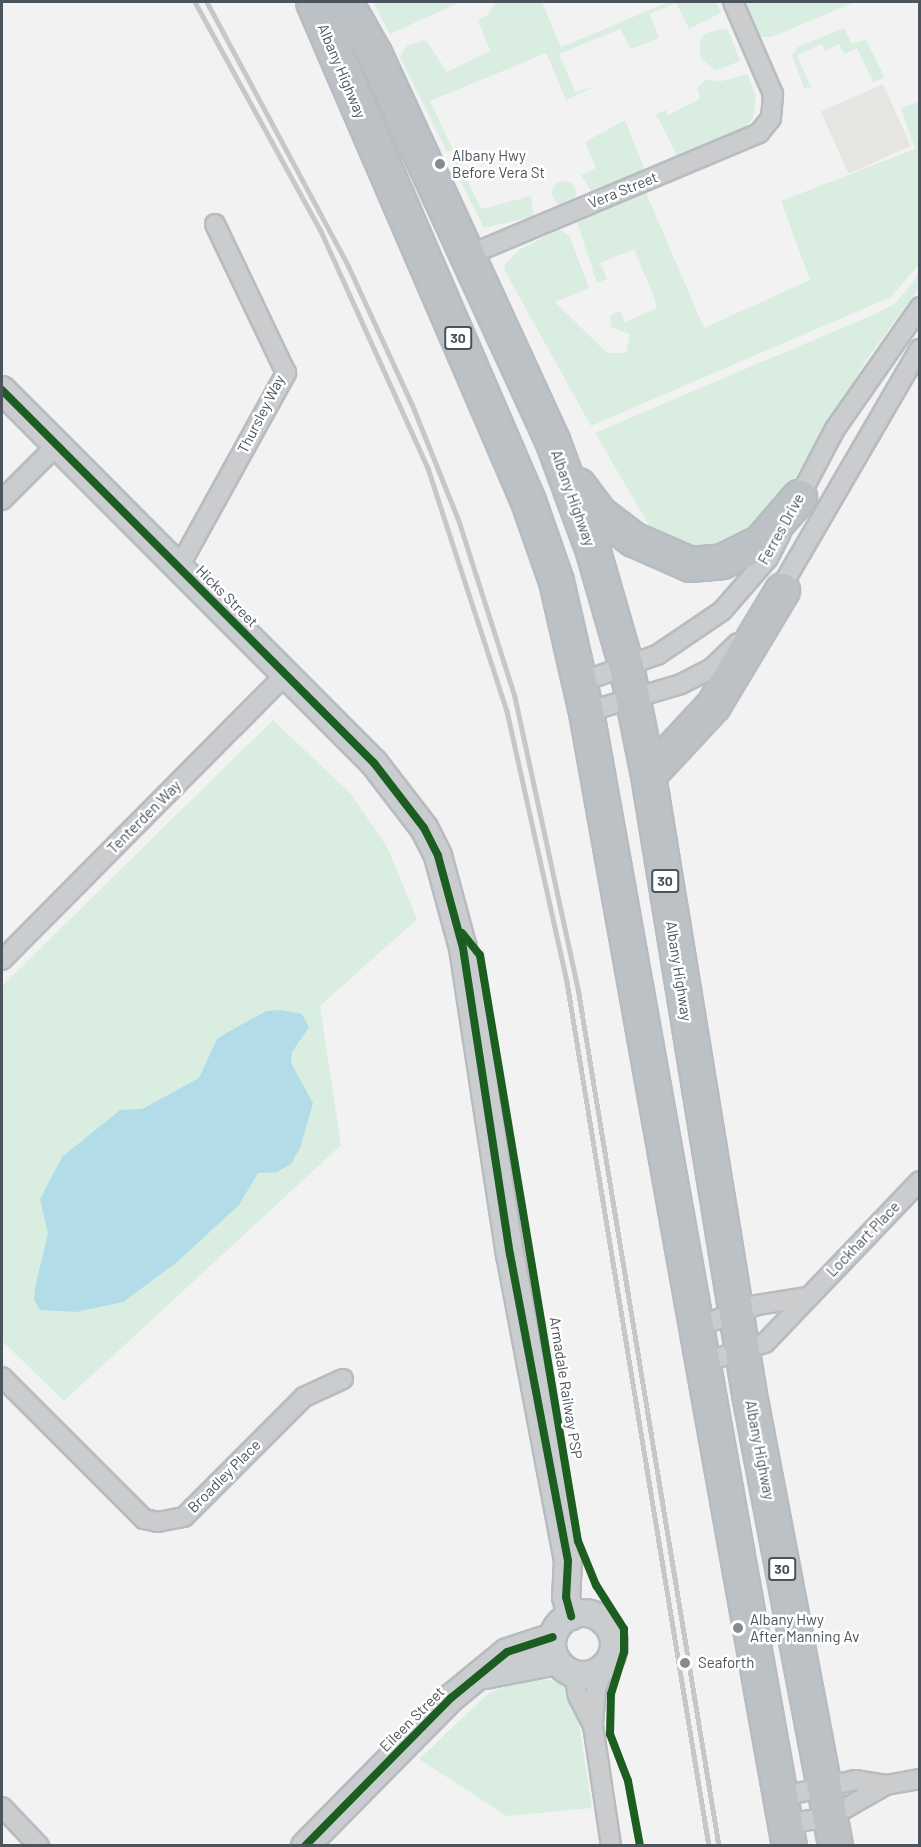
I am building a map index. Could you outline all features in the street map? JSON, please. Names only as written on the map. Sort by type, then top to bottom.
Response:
[{"type":"highway","name":"Albany Highway","points":[[313,2],[528,501],[556,581],[584,697],[785,1822]]},
{"type":"highway","name":"Albany Highway","points":[[345,2],[374,53],[469,255],[559,459],[592,548],[626,666],[648,775],[742,1353],[832,1831]]},
{"type":"highway","points":[[559,459],[599,513],[633,539],[690,564],[722,561],[760,542],[800,497]]},
{"type":"highway","points":[[648,775],[713,705],[782,590]]},
{"type":"street","name":"Vera Street","points":[[469,255],[759,133],[771,118],[773,94],[733,2]]},
{"type":"street","name":"Thursley Way","points":[[178,567],[286,373],[215,224]]},
{"type":"street","name":"Ferres Drive","points":[[584,697],[626,666],[657,655],[722,611],[768,558],[835,429],[920,308]]},
{"type":"street","name":"Ferres Drive","points":[[584,697],[634,699],[712,668],[782,590],[920,349]]},
{"type":"street","name":"Hicks Street","points":[[2,390],[374,763],[424,828],[451,892],[464,948],[510,1254],[568,1562]]},
{"type":"street","points":[[2,500],[56,446]]},
{"type":"street","name":"Tenterden Way","points":[[2,960],[286,675]]},
{"type":"street","name":"Lockhart Place","points":[[702,1363],[742,1353],[765,1343],[920,1181]]},
{"type":"street","points":[[696,1327],[737,1313],[807,1297]]},
{"type":"street","name":"Broadley Place","points":[[2,1377],[144,1519],[159,1522],[184,1517],[304,1397],[343,1378]]},
{"type":"street","points":[[568,1562],[566,1597],[571,1616],[561,1657],[593,1725]]},
{"type":"street","points":[[568,1562],[614,1642],[596,1689],[593,1725],[611,1845]]},
{"type":"street","points":[[571,1616],[601,1618]]},
{"type":"street","name":"Eileen Street","points":[[305,1845],[451,1698],[482,1675],[507,1652],[561,1657]]},
{"type":"street","points":[[561,1657],[584,1675],[604,1667]]},
{"type":"street","points":[[785,1822],[824,1786],[855,1780],[886,1785],[920,1779]]},
{"type":"street","points":[[785,1822],[832,1831],[886,1785]]},
{"type":"street","points":[[2,1807],[39,1845]]},
{"type":"green space","points":[[373,2],[461,2],[390,34]]},
{"type":"green space","points":[[495,2],[542,2],[561,47],[669,2],[716,2],[721,13],[689,29],[676,3],[650,14],[659,38],[631,49],[620,29],[559,54],[575,92],[596,86],[566,100],[546,53],[430,101],[453,150],[447,152],[400,57],[407,46],[426,40],[447,72],[490,51],[478,20],[489,14]]},
{"type":"green space","points":[[751,2],[855,2],[772,37],[758,37],[746,4]]},
{"type":"green space","points":[[727,28],[740,61],[715,71],[700,57],[700,40],[706,33]]},
{"type":"green space","points":[[844,28],[852,44],[866,40],[885,78],[873,82],[857,48],[844,54],[839,44],[825,51],[821,44],[797,56],[811,87],[804,88],[792,55],[798,47]]},
{"type":"green space","points":[[747,74],[756,95],[753,118],[743,129],[677,156],[656,114],[666,110],[668,115],[700,99],[697,88],[705,80],[721,81]]},
{"type":"green space","points":[[919,102],[919,264],[891,297],[591,426],[505,271],[504,265],[519,250],[560,229],[570,237],[589,288],[555,302],[607,353],[626,353],[630,334],[611,327],[610,315],[620,311],[625,322],[657,308],[654,297],[634,249],[600,263],[607,279],[597,283],[577,222],[646,193],[704,328],[810,280],[781,201],[915,149],[901,108]]},
{"type":"green space","points":[[625,120],[645,170],[592,192],[581,175],[596,168],[585,142]]},
{"type":"green space","points":[[457,157],[481,209],[531,196],[534,216],[484,228],[450,160]]},
{"type":"green space","points":[[564,181],[569,182],[575,188],[575,198],[569,204],[564,205],[559,204],[553,198],[552,193],[553,188],[559,182]]},
{"type":"green space","points":[[919,274],[919,288],[867,359],[791,484],[755,531],[703,555],[650,536],[650,527],[595,433],[877,313],[896,303]]},
{"type":"green space","points":[[273,720],[351,794],[387,847],[417,919],[320,1006],[341,1145],[64,1401],[2,1341],[2,986]]},
{"type":"green space","points":[[526,1679],[547,1679],[574,1691],[592,1808],[507,1816],[419,1759],[489,1693]]},
{"type":"sand","points":[[883,84],[911,146],[849,174],[821,112]]},
{"type":"water","points":[[282,1010],[302,1014],[309,1027],[292,1052],[291,1063],[313,1103],[300,1148],[291,1164],[277,1172],[258,1173],[239,1205],[176,1263],[123,1302],[76,1312],[40,1310],[34,1300],[48,1234],[40,1199],[62,1157],[120,1110],[142,1109],[199,1078],[217,1039],[266,1011]]},
{"type":"railway","points":[[195,2],[320,229],[428,468],[507,711],[567,982],[709,1846]]},
{"type":"railway","points":[[207,2],[348,265],[412,404],[459,521],[515,697],[579,994],[719,1846]]},
{"type":"cycle path","points":[[2,390],[374,763],[424,828],[438,856],[463,948],[510,1254],[568,1561],[566,1597],[571,1616]]},
{"type":"cycle path","name":"Armadale Railway PSP","points":[[462,933],[480,955],[578,1541],[596,1585],[624,1629],[624,1652],[611,1694],[610,1734],[628,1781],[640,1846]]},
{"type":"cycle path","points":[[305,1846],[451,1698],[507,1652],[553,1637]]},
{"type":"place","name":"Albany Hwy Before Vera St","points":[[440,164]]},
{"type":"place","name":"Albany Hwy After Manning Av","points":[[738,1628]]},
{"type":"place","name":"Seaforth","points":[[685,1663]]}]
